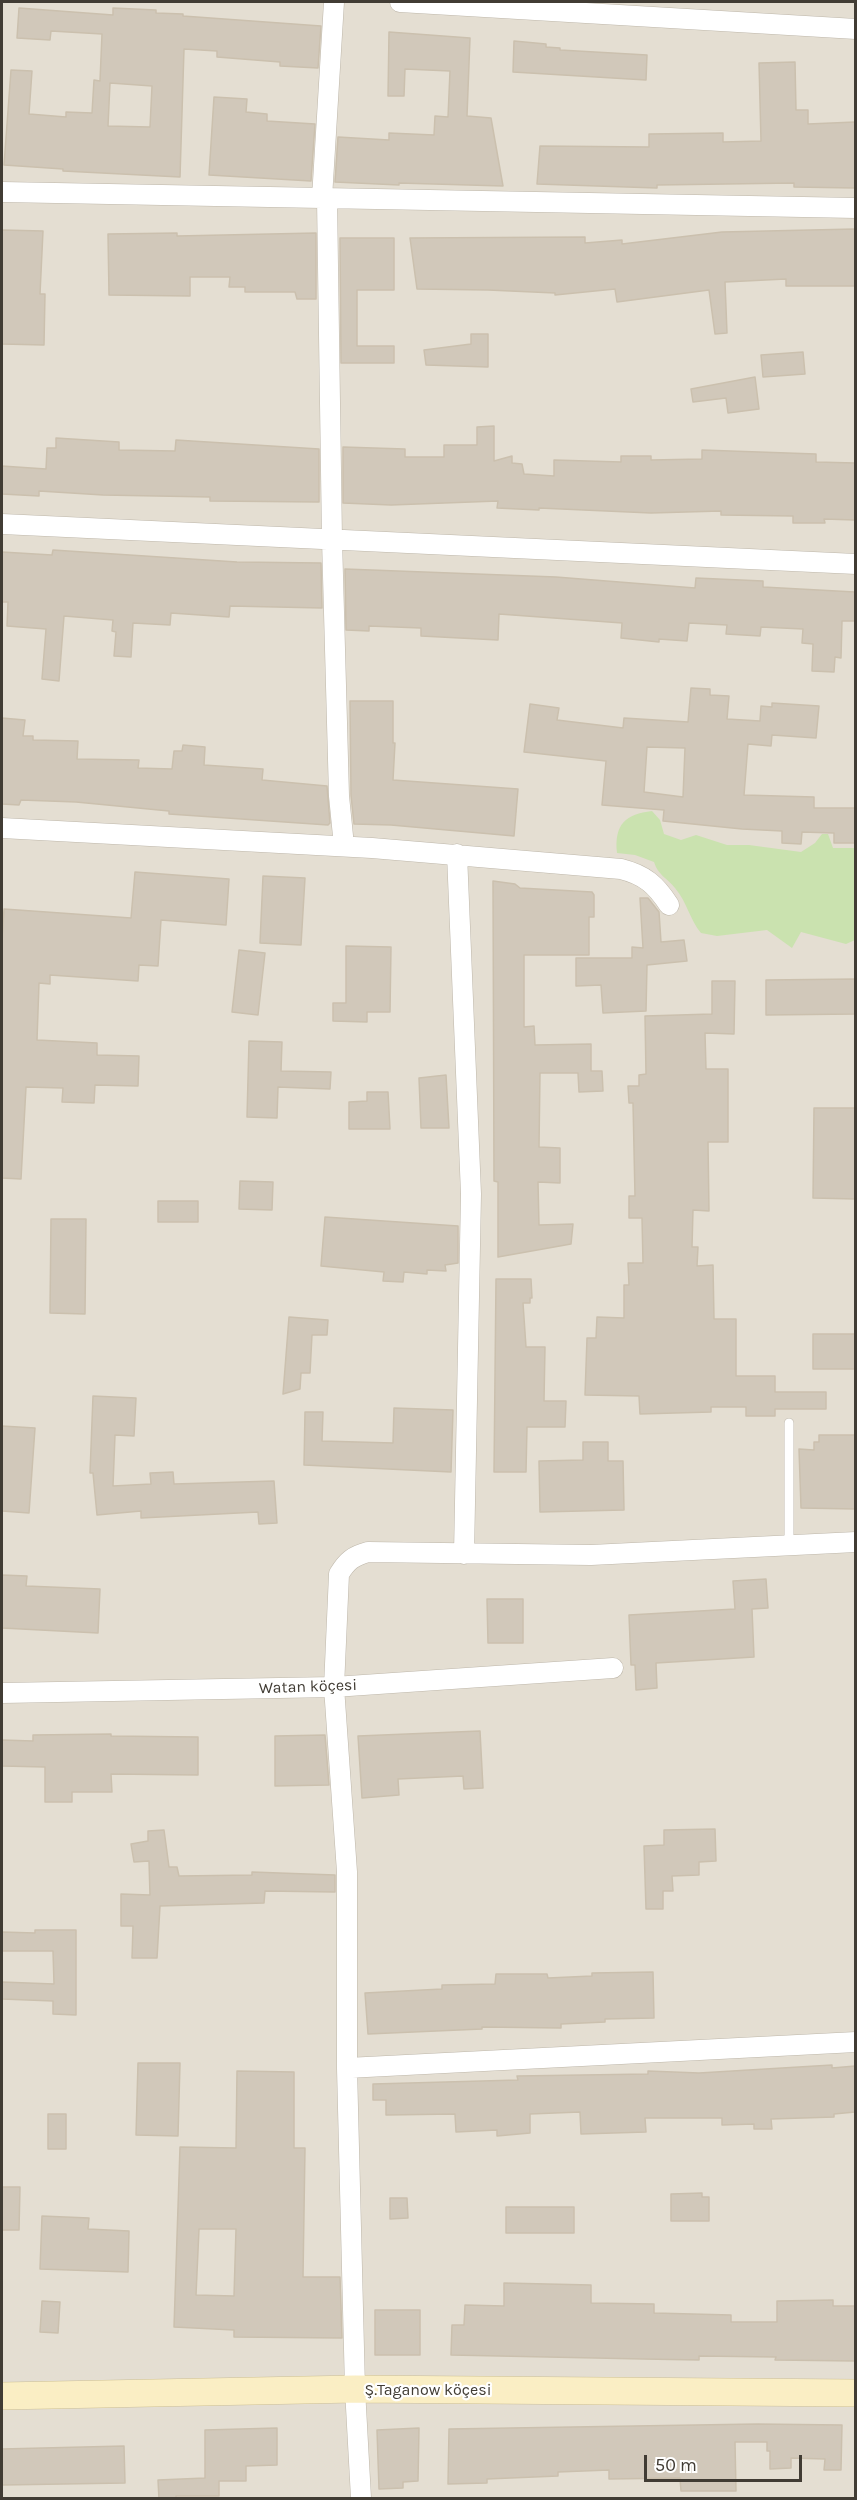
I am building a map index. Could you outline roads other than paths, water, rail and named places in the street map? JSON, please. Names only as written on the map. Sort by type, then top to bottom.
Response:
[{"type":"street","points":[[333,2],[324,198],[339,796],[344,846]]},
{"type":"street","points":[[400,2],[855,29]]},
{"type":"street","points":[[2,192],[855,208]]},
{"type":"street","points":[[2,524],[855,564]]},
{"type":"street","points":[[2,828],[344,846],[457,854],[630,871],[639,873],[656,885],[669,904]]},
{"type":"street","points":[[457,854],[471,1194],[464,1554]]},
{"type":"street","points":[[361,2499],[348,2068],[347,1872],[334,1687],[339,1574],[346,1562],[357,1555],[368,1552],[591,1555],[855,1542]]},
{"type":"street","name":"Watan köçesi","points":[[2,1693],[334,1687],[613,1668]]},
{"type":"street","points":[[348,2068],[855,2042]]},
{"type":"street","name":"Ş.Taganow köçesi","points":[[2,2396],[356,2389],[855,2393]]},
{"type":"lane","points":[[789,1423],[789,1545]]}]
